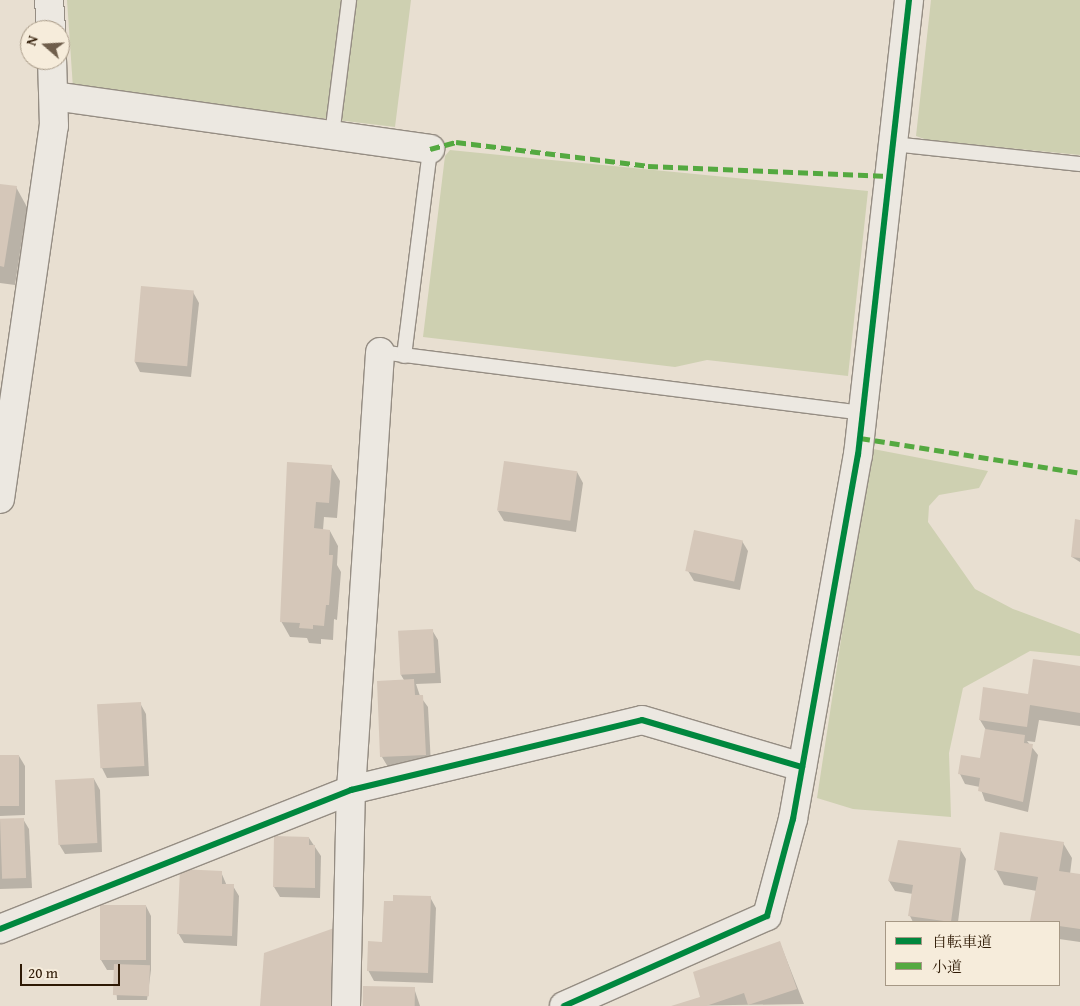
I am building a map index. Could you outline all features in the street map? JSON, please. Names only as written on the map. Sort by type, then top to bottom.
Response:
[{"type":"street","points":[[49,0],[50,20]]},
{"type":"street","points":[[564,1006],[767,916],[793,819],[858,455],[909,0]]},
{"type":"street","points":[[0,499],[54,126],[53,70]]},
{"type":"street","points":[[54,96],[430,148]]},
{"type":"street","points":[[346,1006],[351,790],[392,354]]},
{"type":"street","points":[[0,929],[351,790],[642,720],[802,767]]},
{"type":"lane","points":[[332,135],[349,0]]},
{"type":"lane","points":[[893,144],[1080,164]]},
{"type":"lane","points":[[430,148],[392,354],[863,413]]},
{"type":"green space","points":[[67,0],[411,0],[395,127],[73,88],[70,20],[68,20]]},
{"type":"green space","points":[[931,0],[1080,0],[1080,155],[927,140],[916,136]]},
{"type":"green space","points":[[450,150],[868,191],[848,376],[707,360],[675,367],[423,337],[445,156]]},
{"type":"green space","points":[[873,449],[988,471],[979,488],[939,495],[929,506],[928,522],[975,589],[1013,609],[1080,634],[1080,656],[1030,651],[963,688],[949,753],[951,817],[853,809],[817,798],[868,462]]},
{"type":"building","points":[[0,184],[17,186],[4,267],[0,266]]},
{"type":"building","points":[[141,286],[194,291],[187,366],[134,362]]},
{"type":"building","points":[[504,461],[577,471],[570,521],[497,511]]},
{"type":"building","points":[[287,462],[332,465],[329,503],[316,502],[314,528],[330,530],[329,555],[333,555],[329,605],[326,605],[324,626],[313,625],[313,629],[299,628],[300,623],[280,622]]},
{"type":"building","points":[[1075,519],[1080,520],[1080,558],[1071,557]]},
{"type":"building","points":[[694,530],[743,540],[734,581],[685,571]]},
{"type":"building","points":[[433,629],[435,673],[400,675],[398,631]]},
{"type":"building","points":[[1033,659],[1080,666],[1080,713],[1030,705],[1027,727],[979,720],[983,687],[1028,694]]},
{"type":"building","points":[[414,679],[415,695],[423,695],[426,755],[380,757],[377,681]]},
{"type":"building","points":[[141,702],[144,766],[100,768],[97,704]]},
{"type":"building","points":[[985,729],[1025,735],[1024,743],[1033,744],[1023,802],[978,791],[980,778],[958,774],[961,755],[980,758]]},
{"type":"building","points":[[0,755],[19,755],[19,806],[0,806]]},
{"type":"building","points":[[94,778],[97,843],[58,845],[55,780]]},
{"type":"building","points":[[24,818],[26,878],[2,879],[0,819]]},
{"type":"building","points":[[1000,832],[1064,842],[1059,871],[1080,874],[1080,929],[1060,926],[1060,921],[1030,921],[1038,877],[994,870]]},
{"type":"building","points":[[274,836],[309,837],[309,845],[315,845],[315,888],[273,887]]},
{"type":"building","points":[[898,840],[961,848],[951,921],[908,916],[913,885],[888,881]]},
{"type":"building","points":[[180,869],[222,871],[222,884],[234,884],[232,936],[177,934]]},
{"type":"building","points":[[393,895],[431,896],[428,973],[367,971],[368,941],[382,942],[384,901],[393,901]]},
{"type":"building","points":[[100,905],[146,905],[146,960],[100,960]]},
{"type":"building","points":[[337,927],[332,1006],[260,1006],[264,953]]},
{"type":"building","points":[[780,941],[797,989],[748,1005],[744,993],[706,1006],[671,1006],[700,997],[693,972]]},
{"type":"building","points":[[114,964],[150,965],[149,996],[113,995]]},
{"type":"building","points":[[363,986],[415,987],[415,1006],[363,1006]]},
{"type":"marked path","points":[[430,149],[456,142],[648,166],[889,176]]},
{"type":"marked path","points":[[860,438],[1080,473]]},
{"type":"cycle path","points":[[564,1006],[767,916],[793,819],[858,455],[909,0]]},
{"type":"cycle path","points":[[0,929],[351,790],[642,720],[802,767]]}]
